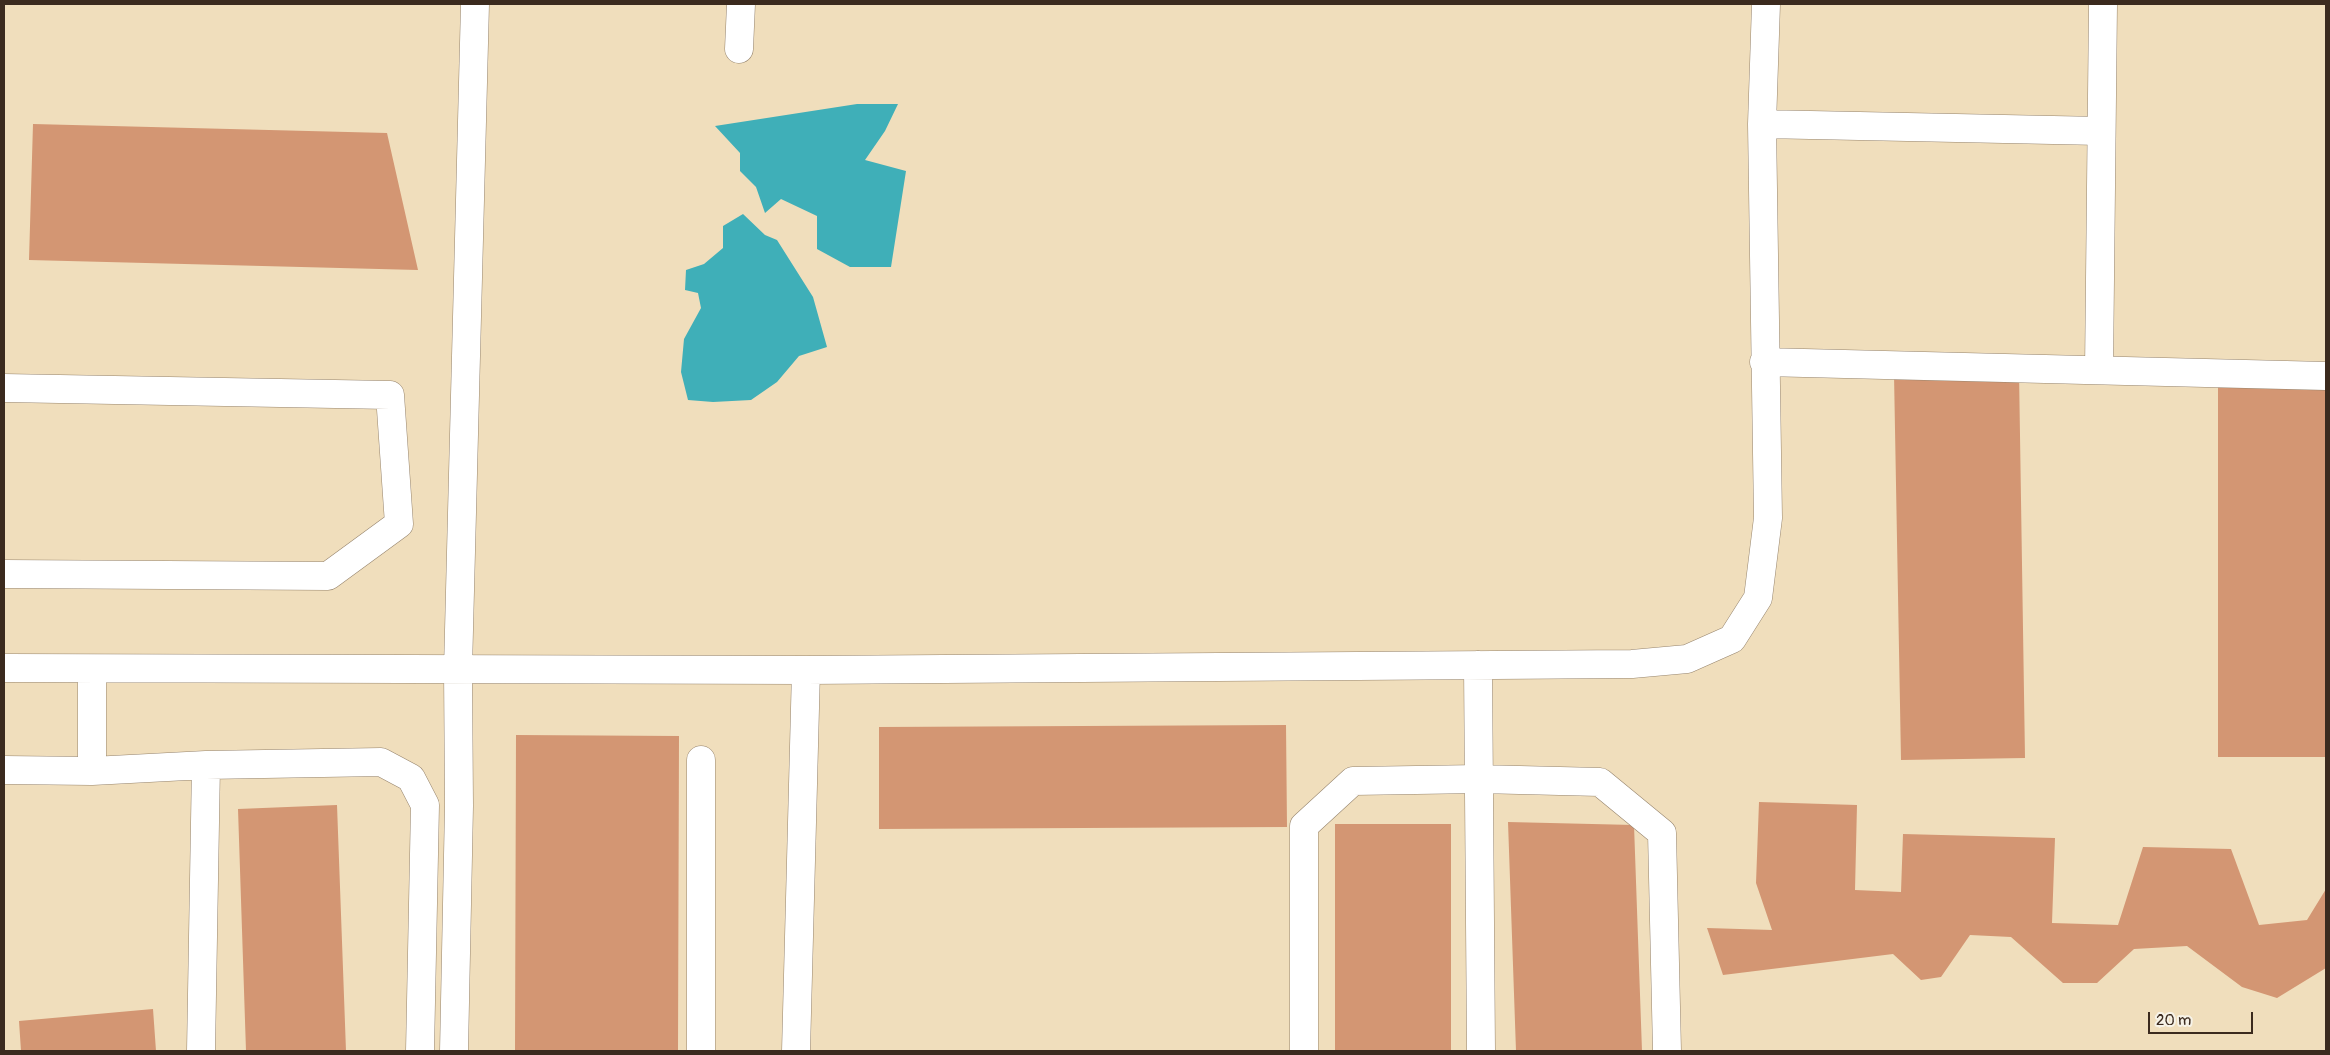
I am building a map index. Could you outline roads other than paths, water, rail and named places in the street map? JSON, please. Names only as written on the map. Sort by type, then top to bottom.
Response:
[{"type":"street","points":[[454,1051],[459,806],[458,669],[476,4]]},
{"type":"street","points":[[739,49],[741,4]]},
{"type":"street","points":[[4,668],[806,670],[1632,664],[1687,659],[1732,639],[1758,598],[1768,518],[1764,362],[1762,124],[1766,4]]},
{"type":"street","points":[[2099,370],[2103,4]]},
{"type":"street","points":[[1762,124],[2101,131]]},
{"type":"street","points":[[1764,362],[2326,376]]},
{"type":"street","points":[[4,388],[390,395],[399,524],[328,576],[4,574]]},
{"type":"street","points":[[1478,665],[1481,1051]]},
{"type":"street","points":[[92,669],[92,771]]},
{"type":"street","points":[[796,1051],[806,670]]},
{"type":"street","points":[[701,760],[701,1051]]},
{"type":"street","points":[[4,770],[92,771],[206,765],[381,762],[411,778],[425,805],[420,1051]]},
{"type":"street","points":[[201,1051],[206,765]]},
{"type":"street","points":[[1304,1051],[1304,826],[1353,781],[1479,779],[1600,782],[1662,833],[1667,1051]]},
{"type":"water","points":[[857,104],[898,104],[885,131],[865,160],[906,171],[891,267],[850,267],[817,249],[817,216],[781,199],[765,213],[756,187],[740,171],[740,153],[715,126]]},
{"type":"water","points":[[743,214],[765,235],[777,240],[813,297],[827,347],[799,356],[777,382],[751,400],[713,402],[688,400],[681,372],[684,339],[701,308],[698,293],[685,290],[686,270],[704,264],[723,248],[723,226]]}]
